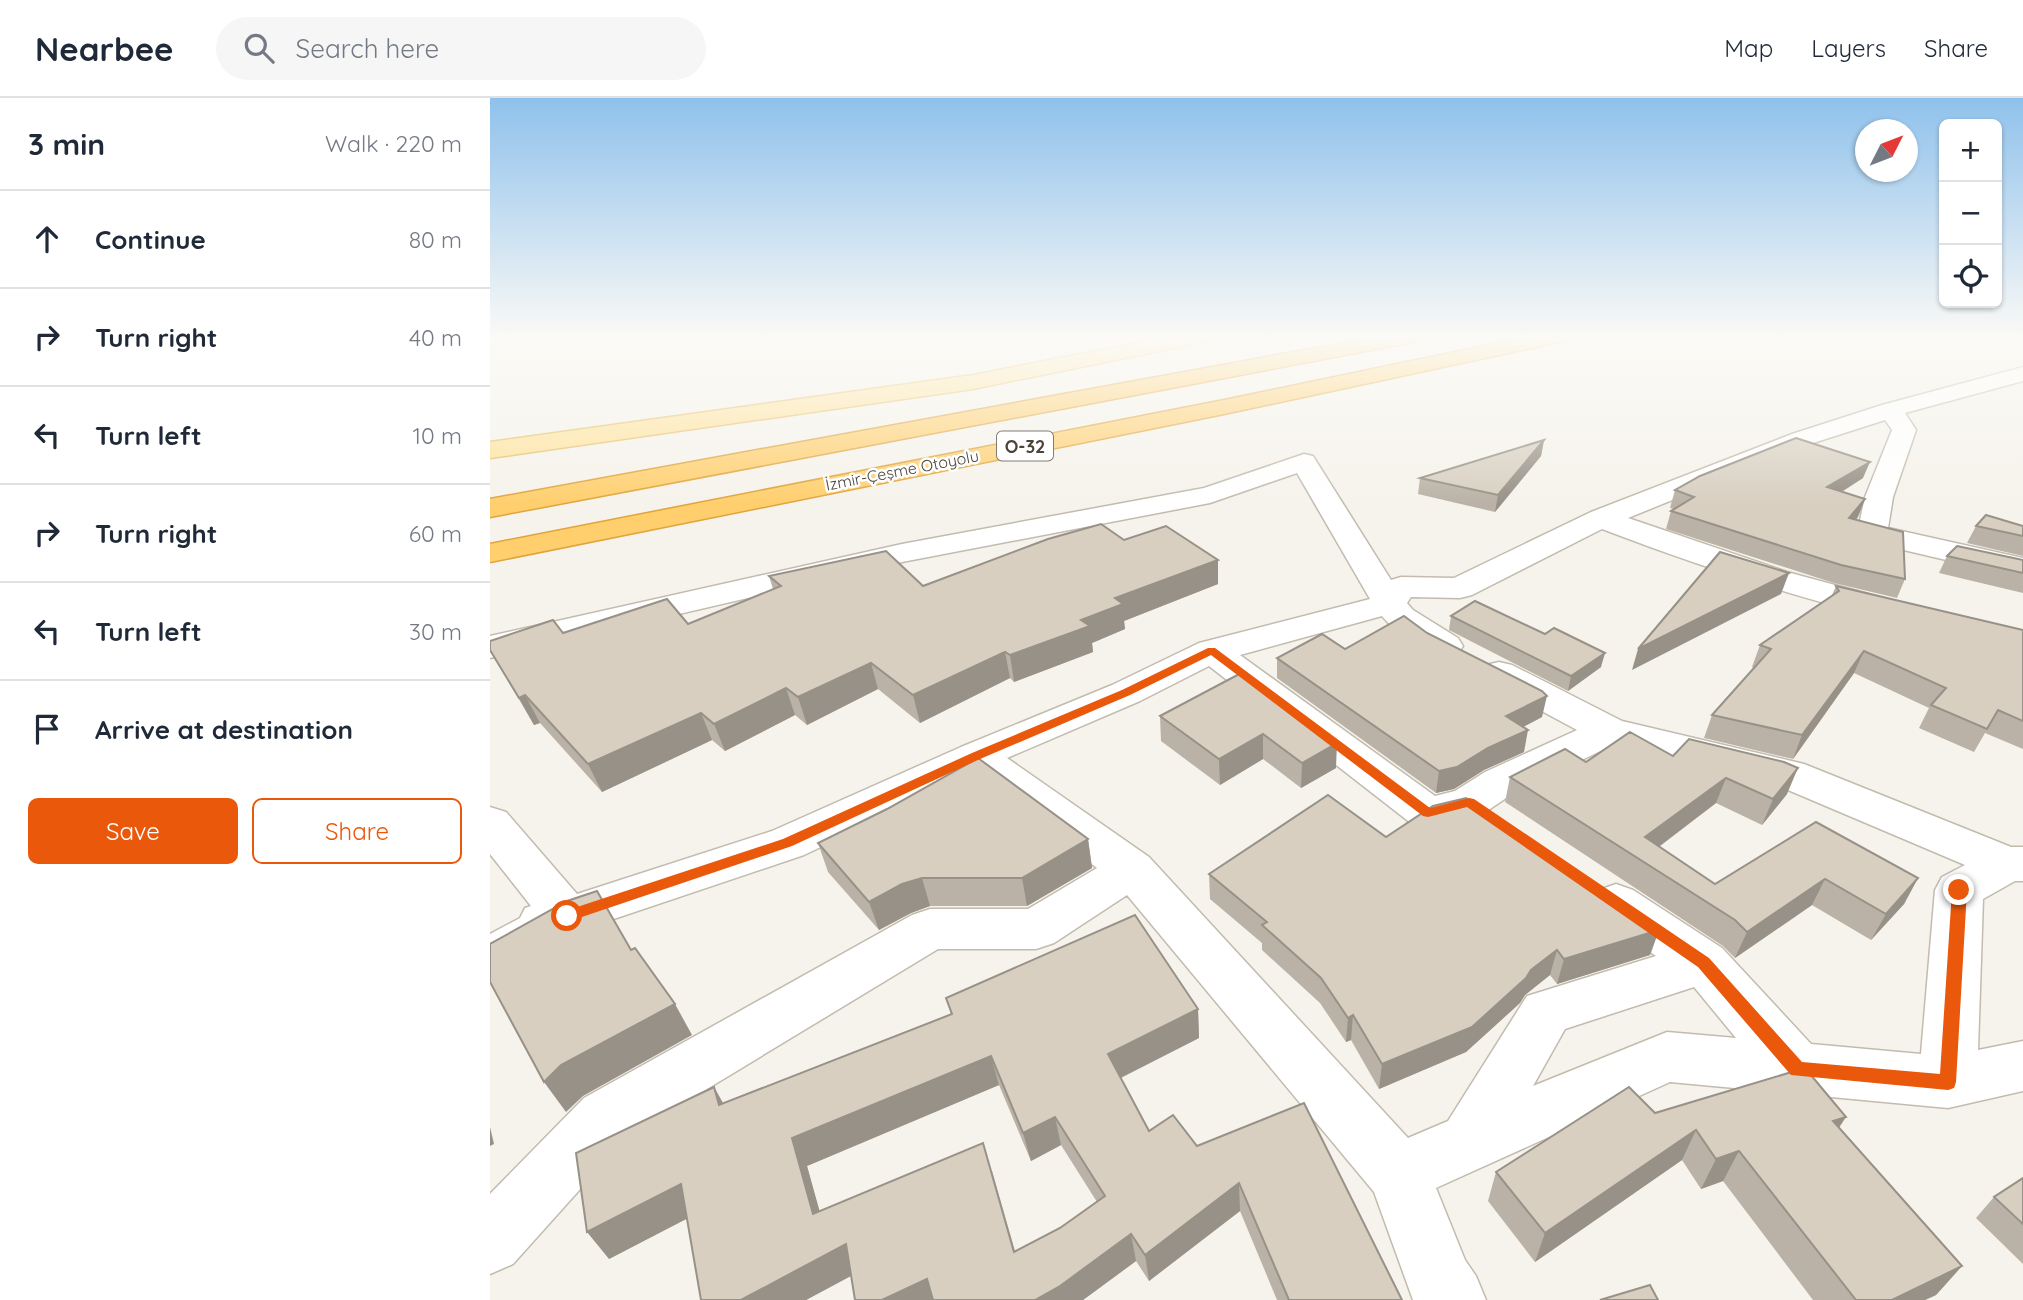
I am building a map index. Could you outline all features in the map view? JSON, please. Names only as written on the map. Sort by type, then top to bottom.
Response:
[{"type":"highway","name":"İzmir-Çeşme Otoyolu","points":[[490,508],[1113,392]]},
{"type":"highway","name":"İzmir-Çeşme Otoyolu","points":[[490,553],[1301,392]]},
{"type":"main road","points":[[490,450],[907,392]]},
{"type":"street","points":[[490,936],[567,916],[788,843],[1212,651],[1390,604],[1401,587],[1460,588],[1601,519],[1801,439],[1956,392]]},
{"type":"street","points":[[1890,410],[1904,430],[1879,497],[1872,534],[2023,568]]},
{"type":"street","points":[[490,647],[902,553],[1210,495],[1304,462],[1390,604],[1401,617],[1439,643],[1556,701],[1609,731],[1789,774],[2015,864]]},
{"type":"street","points":[[1601,519],[1715,560],[1824,594],[1912,616]]},
{"type":"street","points":[[1212,651],[1428,813],[1469,802],[1500,782],[1609,731]]},
{"type":"street","points":[[976,756],[1132,869],[1399,1174],[1440,1283],[1452,1300]]},
{"type":"street","points":[[1469,802],[1514,833]]},
{"type":"street","points":[[490,823],[567,916]]},
{"type":"street","points":[[1948,1082],[1959,890],[2015,864]]},
{"type":"street","points":[[490,1241],[605,1118],[930,929],[1036,929],[1132,869]]},
{"type":"street","points":[[1581,879],[1704,963],[1797,1069]]},
{"type":"street","points":[[490,958],[567,916]]},
{"type":"street","points":[[1469,1141],[1546,1012],[1704,963]]},
{"type":"street","points":[[1399,1174],[1469,1141],[1667,1057],[1948,1082],[2023,1066]]},
{"type":"building","points":[[1796,438],[1870,462],[1827,487],[1865,499],[1849,518],[1903,532],[1905,579],[1841,565],[1671,511],[1694,497],[1675,490],[1700,476]]},
{"type":"building","points":[[1544,440],[1498,495],[1420,478]]},
{"type":"building","points":[[1986,515],[2023,526],[2023,536],[1976,526]]},
{"type":"building","points":[[1101,524],[1124,540],[1166,526],[1218,560],[1115,598],[1123,604],[1081,620],[1090,626],[1010,655],[1005,652],[913,695],[871,663],[798,697],[786,688],[714,724],[701,713],[588,764],[525,695],[519,698],[490,650],[490,641],[553,620],[563,633],[667,599],[688,624],[781,586],[769,576],[886,551],[923,586],[1048,539]]},
{"type":"building","points":[[1957,546],[2023,560],[2023,573],[1947,556]]},
{"type":"building","points":[[1720,552],[1789,573],[1638,649]]},
{"type":"building","points":[[1836,586],[2023,630],[2023,721],[1998,710],[1987,729],[1931,705],[1946,688],[1864,651],[1802,735],[1712,715],[1771,649],[1760,645],[1839,591]]},
{"type":"building","points":[[1475,601],[1545,634],[1554,628],[1605,653],[1571,676],[1451,616]]},
{"type":"building","points":[[1404,616],[1427,633],[1542,691],[1547,696],[1506,716],[1528,730],[1488,748],[1457,767],[1439,771],[1277,658],[1322,634],[1345,649]]},
{"type":"building","points":[[1243,672],[1337,743],[1302,763],[1263,734],[1219,759],[1160,716]]},
{"type":"building","points":[[1630,732],[1673,756],[1689,739],[1784,762],[1798,768],[1773,799],[1726,778],[1645,837],[1715,884],[1816,822],[1918,878],[1886,914],[1825,879],[1747,932],[1735,920],[1510,777],[1565,749],[1586,762]]},
{"type":"building","points":[[978,758],[1088,839],[1022,878],[922,878],[902,884],[869,902],[818,843],[887,809]]},
{"type":"building","points":[[1328,795],[1386,837],[1433,806],[1466,798],[1659,930],[1564,959],[1557,950],[1531,970],[1526,978],[1472,1027],[1382,1064],[1353,1015],[1348,1018],[1321,978],[1262,925],[1267,922],[1209,874]]},
{"type":"building","points":[[597,891],[631,950],[635,948],[675,1004],[561,1065],[544,1082],[490,982],[490,944],[567,901]]},
{"type":"building","points":[[1135,915],[1198,1009],[1108,1054],[1149,1131],[1173,1115],[1197,1146],[1304,1103],[1402,1300],[1289,1300],[1239,1183],[1145,1255],[1131,1234],[1060,1286],[1035,1300],[933,1300],[927,1279],[882,1300],[855,1300],[846,1244],[741,1300],[701,1300],[681,1184],[587,1232],[576,1153],[714,1087],[719,1105],[952,1014],[946,998]],"holes":[[[991,1056],[1023,1133],[1055,1117],[1105,1196],[1060,1228],[1014,1252],[983,1143],[813,1214],[792,1138]]]},
{"type":"building","points":[[1805,1068],[1846,1117],[1833,1121],[1962,1266],[1892,1300],[1856,1300],[1739,1151],[1716,1159],[1696,1130],[1545,1233],[1496,1172],[1629,1087],[1655,1113]]},
{"type":"building","points":[[2023,1178],[2023,1224],[1994,1197]]},
{"type":"building","points":[[1650,1285],[1658,1300],[1600,1300]]},
{"type":"route","points":[[567,916],[788,843],[1212,651],[1428,813],[1469,802],[1704,963],[1797,1069],[1948,1082],[1959,890]]}]
